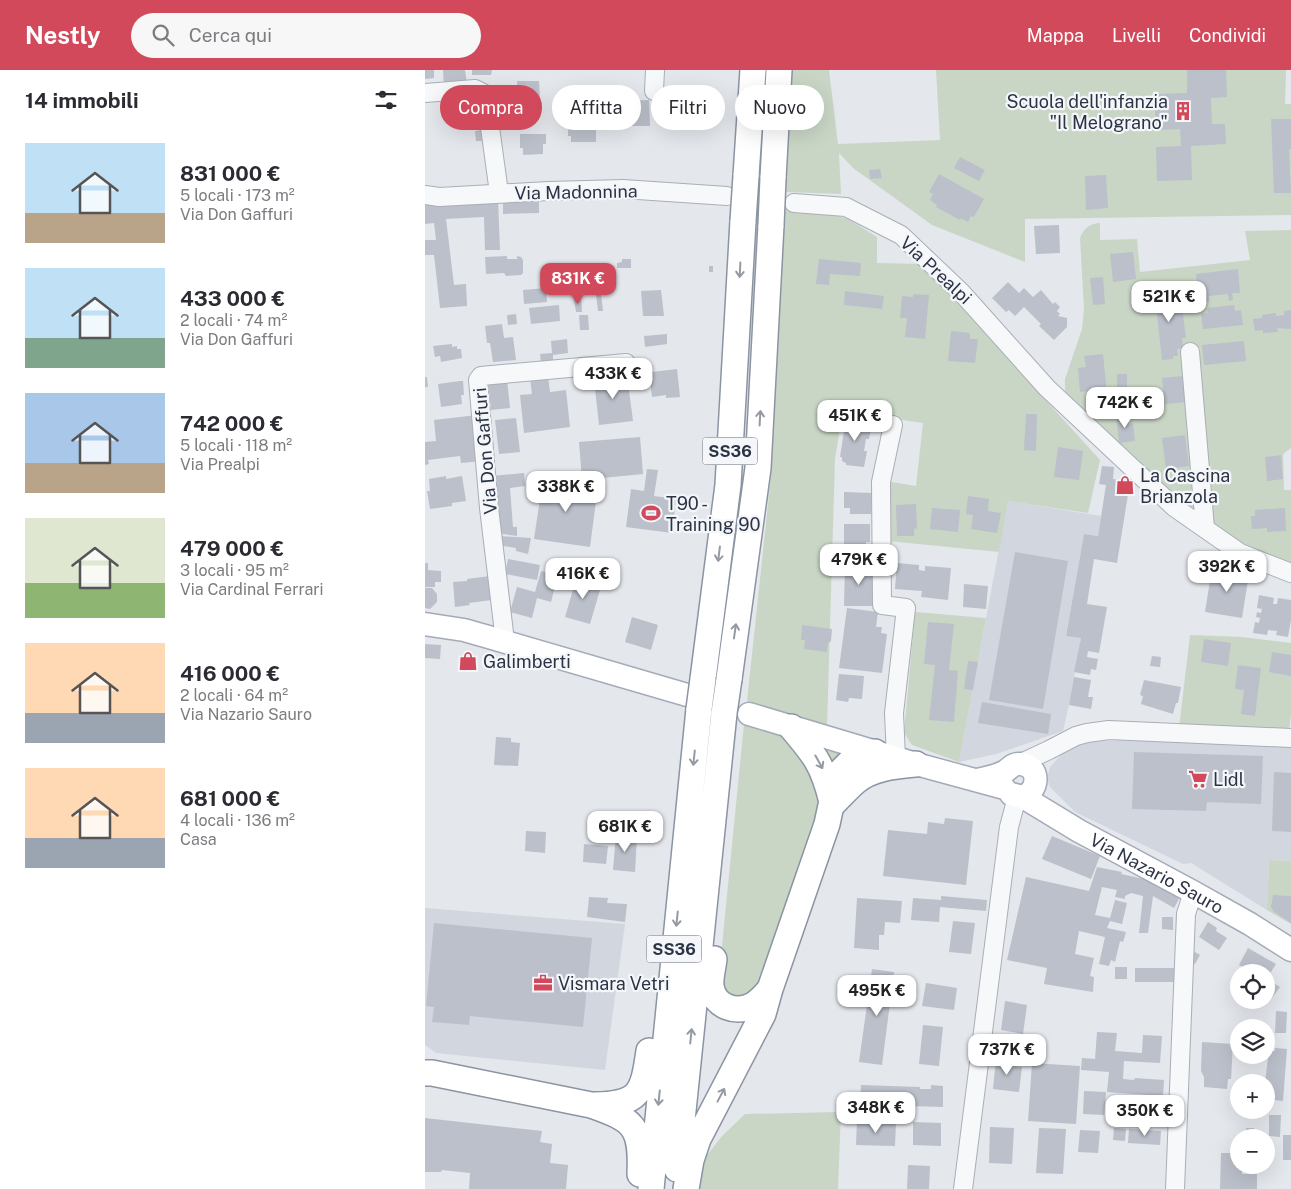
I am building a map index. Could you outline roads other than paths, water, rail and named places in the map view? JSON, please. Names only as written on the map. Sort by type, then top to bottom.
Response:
[{"type":"highway","name":"SS36","points":[[651,1189],[699,695],[728,485],[753,70]]},
{"type":"highway","name":"SS36","points":[[675,1189],[724,713],[758,468],[779,70]]},
{"type":"highway","points":[[791,726],[821,765],[832,805]]},
{"type":"highway","points":[[686,1189],[691,1160],[698,1139],[763,1014],[832,805],[836,782],[841,771],[850,762],[877,759]]},
{"type":"highway","points":[[714,810],[723,830],[727,852],[711,985],[714,996],[720,1004],[736,1010],[752,1005],[770,989]]},
{"type":"highway","points":[[591,1105],[615,1105],[625,1101],[639,1091],[645,1081],[660,976],[674,945]]},
{"type":"highway","points":[[427,1072],[591,1105],[627,1120],[633,1128],[640,1153],[638,1189]]},
{"type":"main road","points":[[425,624],[464,630],[699,695]]},
{"type":"main road","points":[[749,714],[791,726],[877,759],[978,780],[1018,783]]},
{"type":"main road","name":"Via Nazario Sauro","points":[[1018,783],[1050,812],[1079,831],[1193,892],[1291,950]]},
{"type":"street","points":[[654,85],[655,70]]},
{"type":"street","points":[[425,93],[475,89],[483,93],[486,98],[499,193]]},
{"type":"street","name":"Via Madonnina","points":[[425,195],[623,190],[727,196]]},
{"type":"street","name":"Via Prealpi","points":[[794,204],[846,207],[901,235],[961,292],[1047,388],[1174,507],[1240,553],[1291,573]]},
{"type":"street","points":[[1190,352],[1205,528]]},
{"type":"street","name":"Via Don Gaffuri","points":[[505,641],[489,508],[478,380],[481,376],[626,363]]},
{"type":"street","points":[[877,759],[894,713],[906,608],[881,605],[881,482],[893,425]]},
{"type":"street","points":[[963,1189],[1009,827],[1018,783],[1049,750],[1076,736],[1087,733],[1109,730],[1291,738]]},
{"type":"street","points":[[1175,1189],[1186,914],[1193,892]]},
{"type":"place","name":"Scuola dell'infanzia \"Il Melograno\"","points":[[1183,111]]},
{"type":"place","name":"La Cascina Brianzola","points":[[1125,485]]},
{"type":"place","name":"T90 - Training 90","points":[[651,513]]},
{"type":"place","name":"Galimberti","points":[[468,661]]},
{"type":"place","name":"Lidl","points":[[1198,779]]},
{"type":"place","name":"Vismara Vetri","points":[[543,983]]}]
